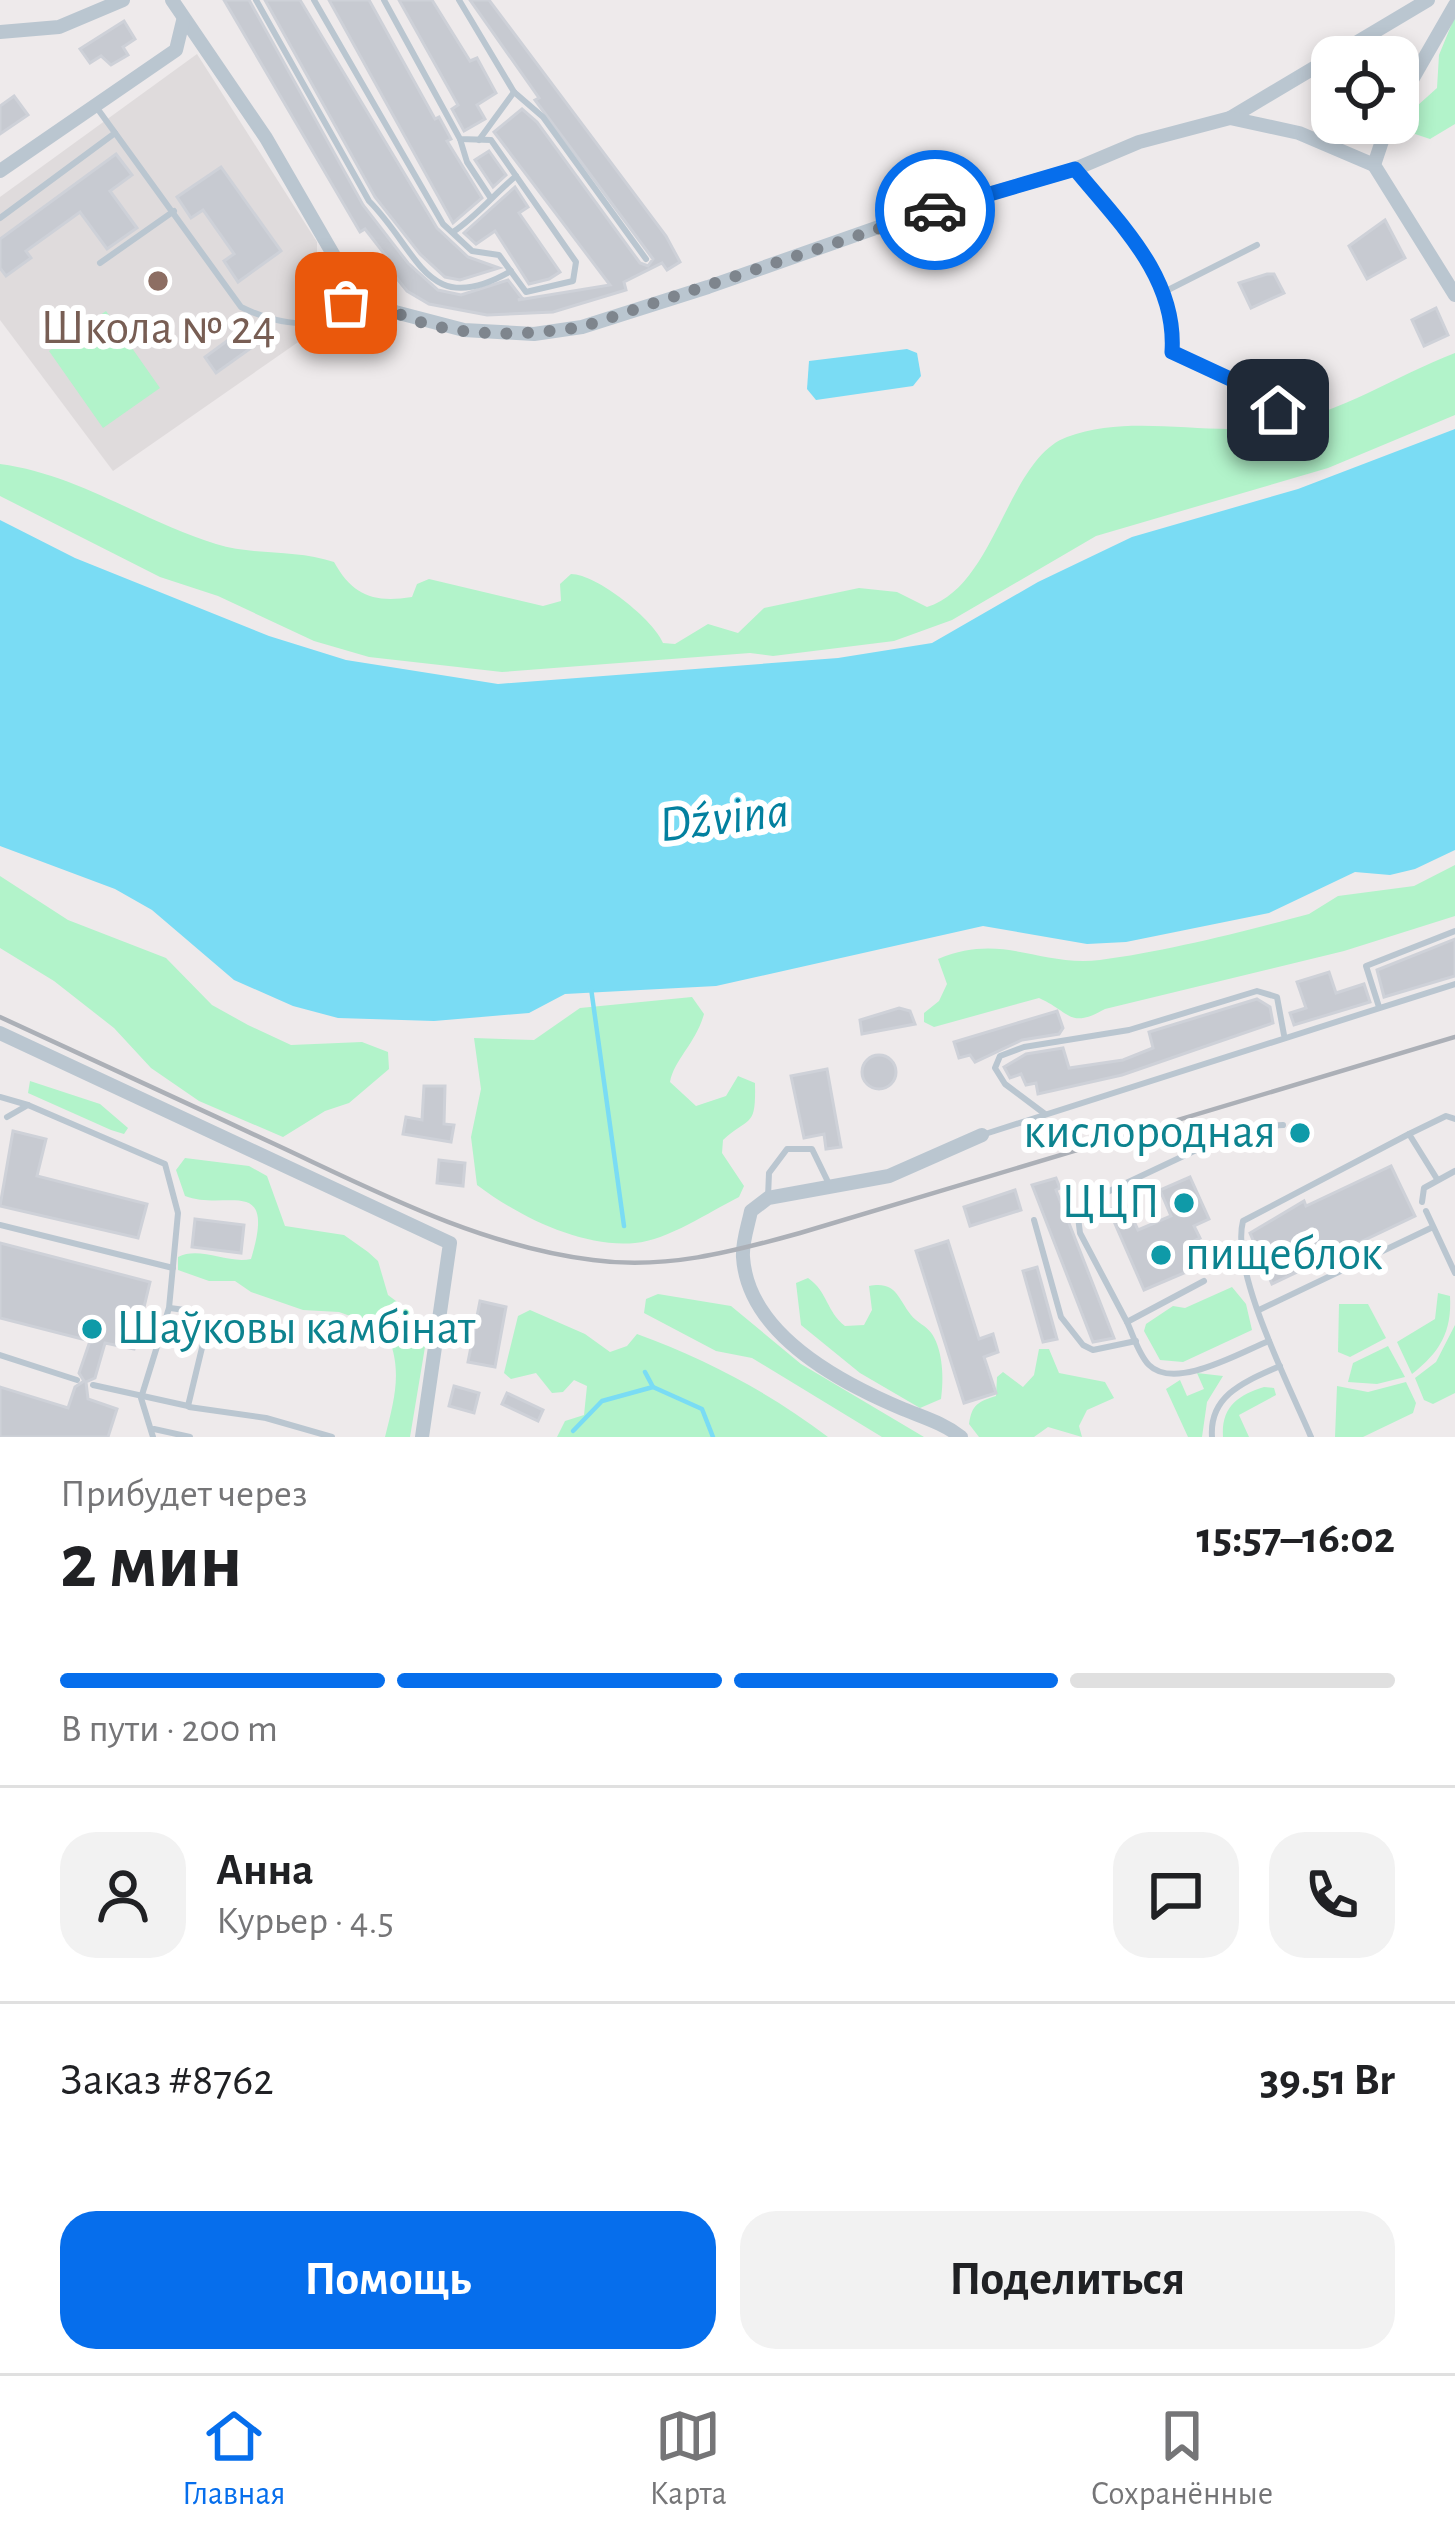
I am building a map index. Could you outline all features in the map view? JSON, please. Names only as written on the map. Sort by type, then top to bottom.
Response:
[{"type":"street","points":[[0,32],[58,27],[123,0]]},
{"type":"street","points":[[172,0],[266,138],[348,280],[395,313],[464,330],[534,334],[582,327],[890,223],[1075,169],[1139,142],[1230,118],[1427,0]]},
{"type":"street","points":[[1419,68],[1455,5]]},
{"type":"street","points":[[0,171],[176,50],[183,21]]},
{"type":"street","points":[[1230,118],[1299,133],[1373,165],[1455,295]]},
{"type":"street","points":[[1373,165],[1380,144]]},
{"type":"street","points":[[0,1034],[450,1243],[422,1437]]},
{"type":"street","points":[[961,1437],[942,1422],[840,1377],[782,1336],[760,1307],[743,1263],[751,1211],[768,1198],[889,1175],[982,1135]]},
{"type":"lane","points":[[256,0],[369,201],[393,225],[423,272],[443,286],[478,290],[512,272]]},
{"type":"lane","points":[[314,0],[452,232],[472,251],[499,255],[526,292],[573,281],[575,262],[491,140],[460,139]]},
{"type":"lane","points":[[384,0],[460,139],[467,162],[490,197]]},
{"type":"lane","points":[[459,0],[514,92],[543,117],[646,259]]},
{"type":"lane","points":[[479,140],[514,92]]},
{"type":"lane","points":[[95,106],[241,307],[257,315],[294,321],[336,316],[346,303],[348,280]]},
{"type":"lane","points":[[0,218],[115,133]]},
{"type":"lane","points":[[1075,169],[1131,237],[1164,292],[1174,322],[1172,352],[1241,384],[1278,410]]},
{"type":"lane","points":[[452,232],[484,210],[490,197],[517,176]]},
{"type":"lane","points":[[100,263],[174,211]]},
{"type":"lane","points":[[1164,292],[1257,245]]},
{"type":"lane","points":[[1379,1007],[1366,966],[1455,931]]},
{"type":"lane","points":[[982,1135],[1455,984]]},
{"type":"lane","points":[[1046,1114],[1005,1084],[995,1068],[1000,1056],[1024,1047],[1129,1030],[1257,992],[1277,997],[1284,1035]]},
{"type":"lane","points":[[0,1097],[165,1164],[178,1213],[173,1268],[169,1307],[141,1398],[153,1433],[190,1437]]},
{"type":"lane","points":[[7,1117],[28,1106]]},
{"type":"lane","points":[[1311,1437],[1259,1310],[1238,1239],[1243,1221],[1408,1134],[1446,1116],[1455,1119]]},
{"type":"lane","points":[[1269,1341],[1169,1375],[1147,1363],[1080,1233],[1078,1216],[1086,1202],[1245,1126],[1283,1124]]},
{"type":"lane","points":[[1408,1134],[1437,1179]]},
{"type":"lane","points":[[768,1198],[769,1173],[787,1149],[812,1149],[830,1186]]},
{"type":"lane","points":[[1455,1171],[1420,1194],[1455,1273]]},
{"type":"lane","points":[[1034,1220],[1069,1330],[1093,1350],[1136,1341]]},
{"type":"lane","points":[[0,1225],[173,1268]]},
{"type":"lane","points":[[1259,1310],[1433,1227]]},
{"type":"lane","points":[[1126,1322],[1204,1281]]},
{"type":"lane","points":[[169,1307],[193,1311],[207,1327],[188,1406]]},
{"type":"lane","points":[[0,1354],[77,1380]]},
{"type":"lane","points":[[1212,1437],[1216,1412],[1233,1387],[1280,1366]]},
{"type":"lane","points":[[92,1384],[141,1398],[266,1418],[332,1437]]},
{"type":"shaded area","name":"Школа № 24","points":[[197,54],[317,242],[317,329],[113,471],[0,320],[0,197]]},
{"type":"green space","points":[[1455,16],[1455,124],[1430,139],[1419,135],[1419,104],[1437,88],[1439,55]]},
{"type":"green space","points":[[106,311],[160,388],[103,428],[49,351]]},
{"type":"green space","points":[[1455,353],[1455,415],[1328,468],[1096,536],[952,620],[894,641],[773,656],[750,653],[502,672],[369,657],[314,641],[218,596],[160,577],[0,496],[0,464],[28,469],[216,544],[334,562],[357,590],[376,598],[412,597],[417,584],[429,579],[543,606],[561,601],[560,584],[571,574],[582,576],[624,600],[663,643],[675,644],[708,624],[738,633],[764,608],[859,588],[897,592],[927,607],[950,595],[986,550],[1030,470],[1047,450],[1067,437],[1119,426],[1225,429],[1277,425],[1346,403]]},
{"type":"green space","points":[[1455,865],[1455,916],[1344,951],[1084,1018],[1071,1017],[1039,998],[934,1027],[924,1022],[924,1013],[939,1001],[947,984],[938,959],[961,952],[1002,949],[1078,961],[1125,956],[1309,914],[1338,896],[1414,886]]},
{"type":"green space","points":[[0,876],[68,920],[166,958],[212,1005],[248,1025],[291,1045],[362,1042],[388,1052],[389,1069],[349,1103],[325,1111],[283,1137],[199,1101],[151,1068],[114,1028],[54,981],[0,948]]},
{"type":"green space","points":[[692,997],[704,1014],[670,1082],[696,1106],[726,1096],[738,1076],[755,1083],[752,1115],[723,1140],[722,1153],[744,1186],[739,1197],[661,1237],[614,1243],[551,1228],[477,1185],[471,1137],[481,1089],[474,1038],[534,1040],[580,1008]]},
{"type":"green space","points":[[30,1081],[100,1104],[128,1128],[124,1134],[111,1130],[28,1093]]},
{"type":"green space","points":[[185,1158],[249,1166],[267,1176],[285,1226],[344,1235],[378,1261],[388,1295],[421,1320],[427,1335],[410,1437],[385,1437],[396,1369],[384,1328],[339,1312],[303,1310],[251,1292],[235,1281],[209,1281],[178,1270],[178,1257],[186,1254],[251,1259],[257,1232],[252,1205],[185,1196],[176,1170]]},
{"type":"green space","points":[[808,1278],[845,1326],[864,1325],[872,1310],[869,1286],[895,1292],[936,1341],[942,1365],[941,1399],[920,1408],[860,1373],[801,1325],[796,1283]]},
{"type":"green space","points":[[1232,1287],[1246,1304],[1252,1330],[1183,1362],[1160,1360],[1144,1331],[1146,1324],[1173,1306],[1185,1308]]},
{"type":"green space","points":[[1438,1293],[1450,1296],[1446,1331],[1430,1358],[1412,1374],[1397,1342],[1435,1319]]},
{"type":"green space","points":[[658,1294],[731,1306],[801,1364],[924,1437],[882,1437],[752,1358],[716,1351],[644,1313],[646,1299]]},
{"type":"green space","points":[[1339,1304],[1368,1304],[1386,1338],[1350,1357],[1338,1352]]},
{"type":"green space","points":[[530,1310],[585,1334],[610,1352],[627,1346],[637,1334],[688,1354],[737,1378],[828,1437],[557,1437],[565,1421],[584,1415],[587,1386],[574,1380],[563,1392],[552,1393],[536,1373],[511,1379],[504,1373],[518,1316]]},
{"type":"green space","points":[[1455,1325],[1455,1393],[1433,1404],[1424,1400],[1415,1378],[1436,1362]]},
{"type":"green space","points":[[1388,1346],[1405,1377],[1377,1384],[1348,1382],[1353,1363]]},
{"type":"green space","points":[[1039,1349],[1049,1349],[1059,1373],[1105,1382],[1114,1398],[1087,1410],[1079,1426],[1082,1437],[1048,1427],[1034,1437],[979,1437],[969,1424],[974,1408],[996,1396],[997,1377],[1003,1372],[1023,1387],[1034,1375]]},
{"type":"green space","points":[[1197,1373],[1223,1376],[1207,1402],[1202,1437],[1188,1437],[1166,1389],[1180,1380],[1187,1396],[1204,1389]]},
{"type":"green space","points":[[1406,1382],[1416,1403],[1413,1413],[1363,1437],[1335,1437],[1337,1386],[1368,1392]]},
{"type":"green space","points":[[1274,1388],[1276,1395],[1239,1415],[1249,1437],[1223,1437],[1228,1410],[1246,1394]]},
{"type":"water","points":[[907,349],[917,353],[921,376],[913,386],[816,400],[807,389],[809,361]]},
{"type":"water","name":"Dźvina","points":[[1455,429],[1455,850],[1390,875],[1355,872],[1269,913],[1126,942],[1087,944],[983,926],[716,986],[565,994],[529,1013],[434,1021],[338,1018],[293,1006],[234,980],[152,910],[115,889],[0,846],[0,520],[75,558],[269,636],[346,660],[498,684],[838,658],[932,643],[1038,582],[1132,537],[1298,489]]},
{"type":"building","points":[[224,0],[249,0],[363,205],[408,263],[438,290],[461,295],[508,280],[522,298],[518,300],[610,285],[494,132],[522,109],[537,122],[640,263],[648,266],[653,259],[535,100],[539,98],[470,0],[489,0],[666,236],[680,262],[667,270],[662,263],[624,282],[626,290],[553,312],[487,315],[429,304],[407,291],[365,229],[360,232]]},
{"type":"building","points":[[265,0],[300,0],[437,228],[468,257],[499,268],[460,280],[445,277],[420,254],[375,197]]},
{"type":"building","points":[[329,0],[369,0],[435,119],[439,117],[451,139],[447,141],[482,198],[453,223]]},
{"type":"building","points":[[399,0],[432,0],[470,61],[477,58],[496,93],[477,105],[485,119],[464,131],[452,109],[458,105]]},
{"type":"building","points":[[124,21],[135,39],[123,47],[128,55],[111,65],[101,56],[90,63],[80,49]]},
{"type":"building","points":[[14,96],[28,115],[0,134],[0,106]]},
{"type":"building","points":[[489,151],[506,175],[493,187],[475,160]]},
{"type":"building","points":[[116,154],[132,175],[110,191],[137,228],[107,249],[80,212],[26,251],[31,258],[6,276],[0,268],[0,239]]},
{"type":"building","points":[[221,167],[281,251],[238,282],[224,261],[234,254],[203,210],[191,218],[177,197]]},
{"type":"building","points":[[515,187],[528,207],[519,213],[560,272],[549,279],[529,284],[495,231],[476,244],[464,233]]},
{"type":"building","points":[[1385,220],[1405,258],[1367,279],[1349,246]]},
{"type":"building","points":[[1274,274],[1284,293],[1251,308],[1239,283]]},
{"type":"building","points":[[1436,308],[1448,335],[1424,346],[1412,320]]},
{"type":"building","points":[[239,332],[251,348],[216,373],[205,357]]},
{"type":"building","points":[[1455,939],[1455,976],[1384,997],[1377,970]]},
{"type":"building","points":[[1329,972],[1336,993],[1364,984],[1370,1002],[1294,1025],[1290,1013],[1306,1008],[1297,982]]},
{"type":"building","points":[[1257,999],[1270,1007],[1273,1023],[1122,1075],[1038,1094],[1036,1083],[1026,1085],[1021,1074],[1010,1078],[1004,1067],[1026,1054],[1063,1048],[1069,1068],[1123,1060],[1153,1048],[1149,1032]]},
{"type":"building","points":[[899,1008],[910,1011],[915,1024],[862,1034],[860,1020]]},
{"type":"building","points":[[1057,1011],[1063,1028],[1059,1034],[1022,1040],[975,1062],[970,1055],[959,1058],[954,1042]]},
{"type":"building","points":[[879,1055],[891,1060],[896,1072],[891,1084],[879,1089],[867,1084],[862,1072],[867,1060]]},
{"type":"building","points":[[827,1069],[841,1147],[826,1149],[824,1134],[804,1138],[791,1076]]},
{"type":"building","points":[[424,1086],[445,1086],[444,1124],[454,1125],[451,1142],[403,1134],[406,1117],[422,1120]]},
{"type":"building","points":[[13,1131],[46,1139],[37,1176],[147,1204],[138,1238],[0,1206]]},
{"type":"building","points":[[439,1160],[465,1163],[463,1186],[437,1183]]},
{"type":"building","points":[[1391,1166],[1415,1216],[1272,1284],[1250,1233],[1304,1201],[1306,1206]]},
{"type":"building","name":"пищеблок","points":[[1190,1177],[1209,1219],[1194,1226],[1200,1238],[1188,1244],[1198,1267],[1144,1290],[1109,1210],[1125,1202],[1138,1230],[1171,1216],[1160,1190]]},
{"type":"building","points":[[1056,1178],[1060,1188],[1056,1190],[1114,1338],[1093,1342],[1032,1185]]},
{"type":"building","points":[[1015,1190],[1021,1210],[970,1226],[964,1207]]},
{"type":"building","points":[[195,1219],[244,1225],[241,1253],[192,1247]]},
{"type":"building","points":[[948,1241],[979,1339],[993,1334],[998,1352],[984,1357],[996,1393],[964,1403],[916,1251]]},
{"type":"building","name":"Шаўковы камбінат","points":[[0,1243],[150,1282],[134,1349],[105,1343],[95,1378],[86,1382],[88,1399],[117,1409],[108,1437],[0,1437],[0,1387],[68,1408],[75,1387],[84,1381],[79,1373],[90,1341],[0,1318]]},
{"type":"building","points":[[1037,1267],[1057,1339],[1043,1342],[1023,1271]]},
{"type":"building","points":[[480,1301],[506,1307],[495,1367],[468,1362]]},
{"type":"building","points":[[454,1386],[479,1393],[474,1413],[449,1406]]},
{"type":"building","points":[[507,1393],[543,1410],[538,1421],[502,1404]]},
{"type":"waterway","points":[[591,988],[624,1226]]},
{"type":"waterway","points":[[645,1372],[653,1387],[702,1409],[713,1437]]},
{"type":"waterway","points":[[573,1431],[602,1401],[653,1387]]},
{"type":"railway","points":[[0,1017],[358,1183],[473,1231],[552,1253],[646,1263],[723,1253],[774,1240],[1455,1037]]},
{"type":"way so far","points":[[346,303],[348,280],[395,313],[464,330],[534,334],[582,327],[935,210]]},
{"type":"place","name":"Школа № 24","points":[[158,281]]},
{"type":"place","name":"кислородная","points":[[1300,1133]]},
{"type":"place","name":"ЦЦП","points":[[1184,1203]]},
{"type":"place","name":"пищеблок","points":[[1161,1255]]},
{"type":"place","name":"Шаўковы камбінат","points":[[92,1329]]},
{"type":"route","points":[[935,210],[1075,169],[1160,280],[1174,322],[1172,352],[1241,384],[1278,410]]}]
